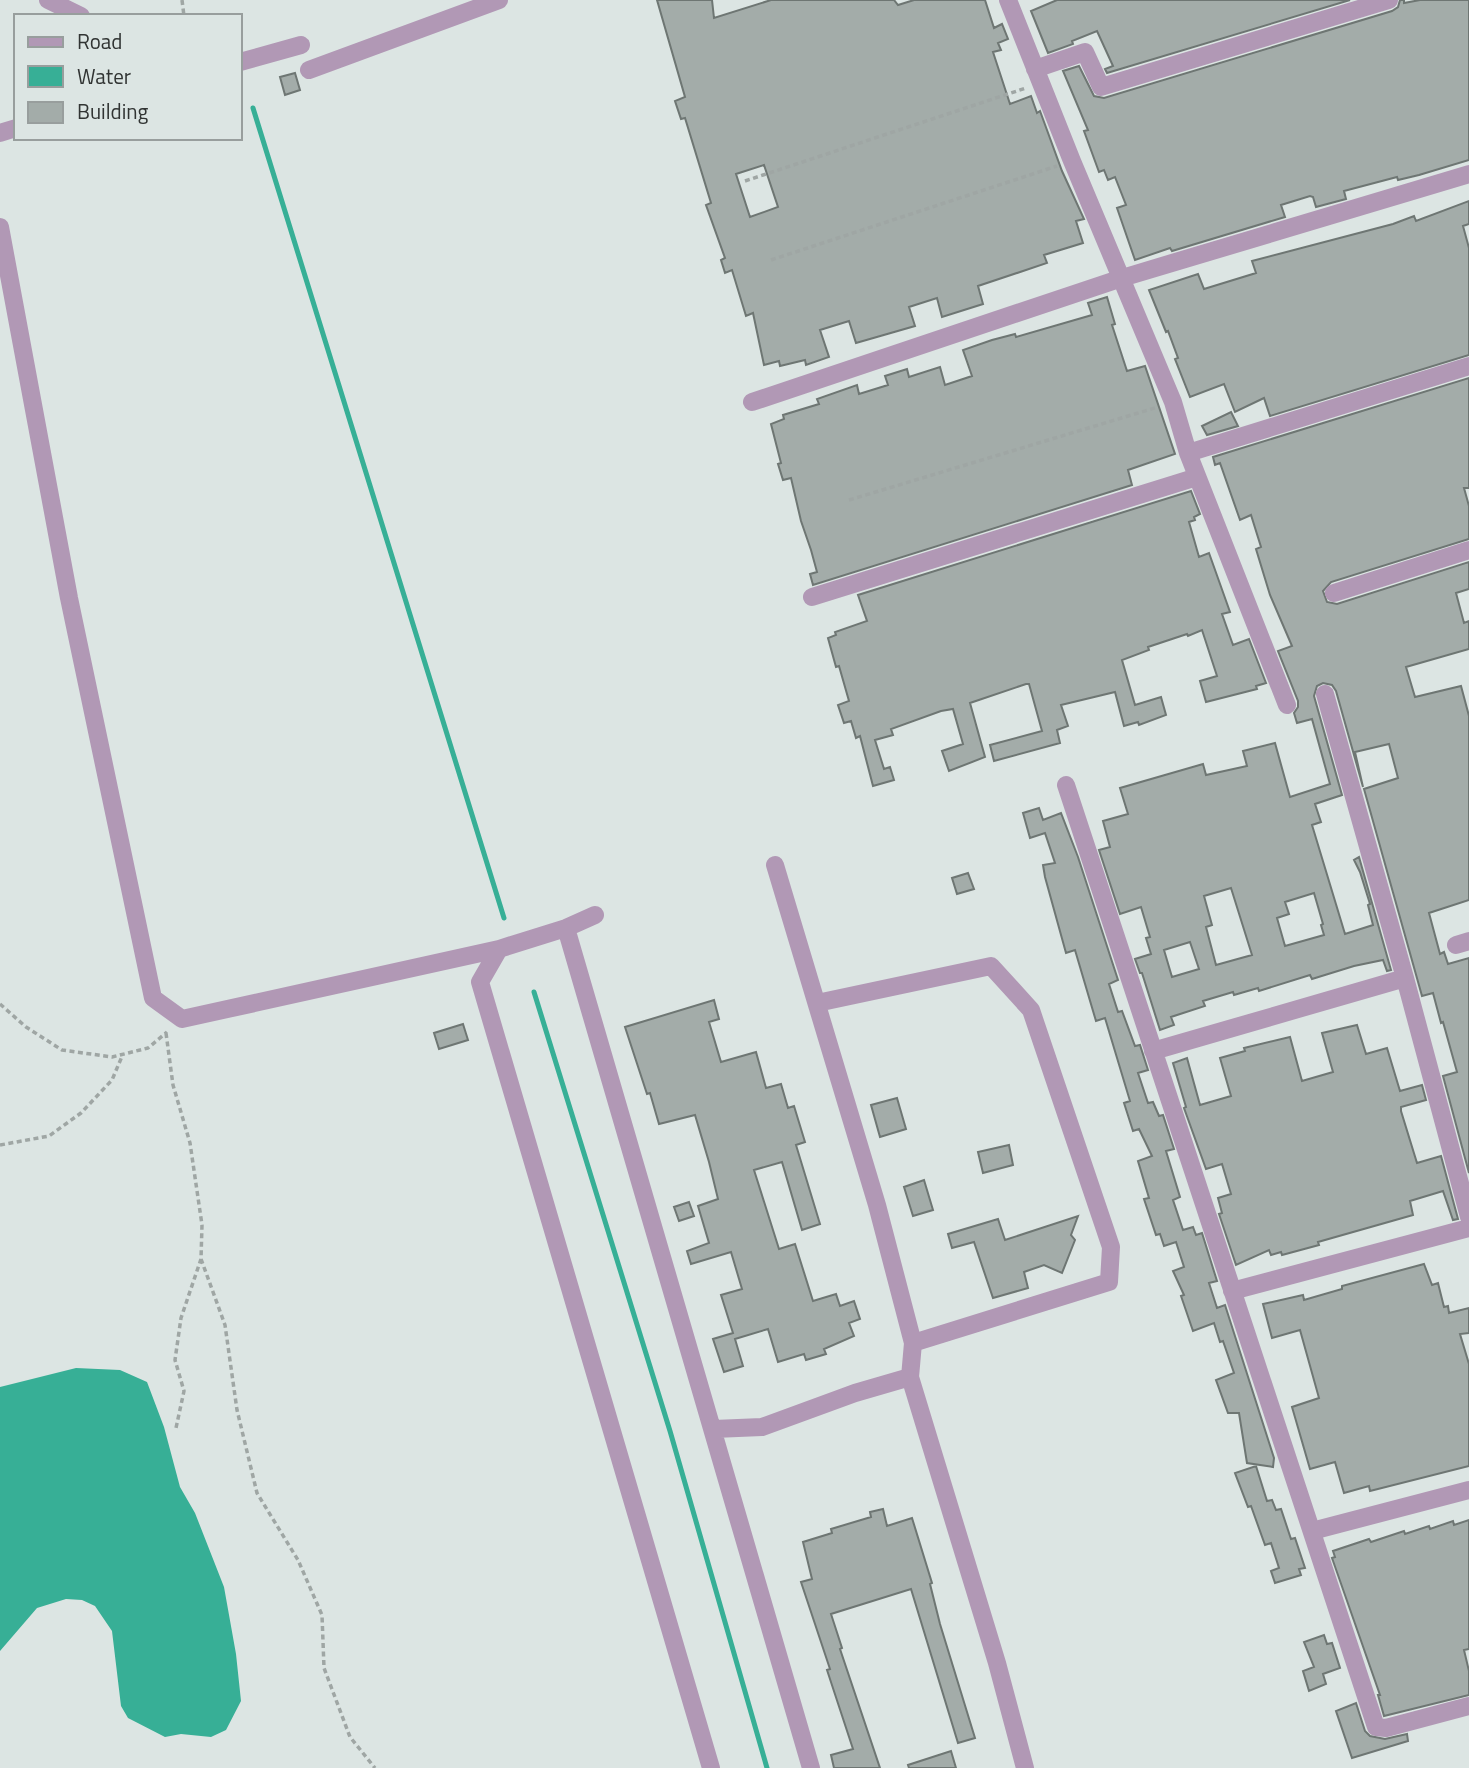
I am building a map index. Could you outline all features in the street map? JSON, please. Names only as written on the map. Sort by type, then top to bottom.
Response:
[{"type":"street","points":[[48,0],[77,14]]},
{"type":"street","points":[[309,70],[499,0]]},
{"type":"street","points":[[1008,0],[1173,402],[1197,477],[1287,705]]},
{"type":"street","points":[[1038,76],[1085,52],[1101,87],[1389,0]]},
{"type":"street","points":[[242,61],[301,46]]},
{"type":"street","points":[[752,402],[1122,278],[1469,174]]},
{"type":"street","points":[[0,227],[69,598],[153,998],[182,1019],[499,949],[566,928],[595,915]]},
{"type":"street","points":[[1188,453],[1469,366]]},
{"type":"street","points":[[812,597],[1197,477]]},
{"type":"street","points":[[1334,593],[1469,550]]},
{"type":"street","points":[[1325,694],[1469,1217]]},
{"type":"street","points":[[1066,785],[1376,1727],[1385,1728],[1469,1706]]},
{"type":"street","points":[[775,865],[877,1205],[914,1343],[910,1377],[997,1663],[1025,1768]]},
{"type":"street","points":[[566,928],[811,1768]]},
{"type":"street","points":[[499,949],[480,982],[711,1768]]},
{"type":"street","points":[[817,1003],[991,966],[1031,1010],[1111,1247],[1109,1282],[914,1343]]},
{"type":"street","points":[[1153,1051],[1405,978]]},
{"type":"street","points":[[1233,1291],[1469,1228]]},
{"type":"street","points":[[714,1429],[762,1427],[855,1393],[910,1377]]},
{"type":"street","points":[[1312,1531],[1469,1490]]},
{"type":"path","points":[[745,181],[1038,76]]},
{"type":"path","points":[[771,260],[1072,161]]},
{"type":"path","points":[[849,500],[1173,402]]},
{"type":"path","points":[[0,1004],[26,1027],[62,1050],[112,1057],[148,1048],[182,1019]]},
{"type":"path","points":[[166,1033],[173,1085],[190,1143],[202,1225],[201,1259],[181,1318],[175,1360],[184,1391],[176,1428]]},
{"type":"path","points":[[0,1145],[49,1136],[81,1113],[112,1080],[123,1054]]},
{"type":"path","points":[[201,1259],[225,1325],[237,1410],[257,1493],[298,1560],[322,1615],[324,1668],[351,1737],[375,1768]]},
{"type":"water","points":[[76,1368],[120,1370],[147,1382],[164,1427],[180,1487],[195,1513],[224,1587],[241,1701],[226,1730],[211,1737],[181,1734],[165,1737],[128,1718],[121,1706],[112,1631],[95,1606],[82,1600],[66,1599],[37,1608],[0,1651],[0,1387]]},
{"type":"building","points":[[657,0],[712,0],[714,18],[771,0],[894,0],[898,5],[914,0],[985,0],[994,28],[1002,24],[1008,39],[998,43],[1001,50],[993,52],[1010,104],[1031,96],[1037,113],[1040,111],[1062,171],[1084,219],[1076,221],[1083,243],[1044,255],[1047,263],[978,286],[983,304],[942,317],[937,298],[909,307],[915,326],[856,343],[849,321],[820,330],[829,357],[806,365],[805,360],[780,366],[779,361],[764,365],[753,313],[746,316],[732,270],[725,273],[721,260],[725,258],[706,205],[711,203],[685,118],[681,119],[675,101],[685,97]],"holes":[[[764,165],[778,207],[750,217],[736,174]]]},
{"type":"building","points":[[1057,0],[1350,0],[1107,73],[1105,69],[1113,66],[1097,31],[1048,53],[1031,11]]},
{"type":"building","points":[[1400,0],[1404,0],[1404,3],[1420,0],[1469,0],[1469,160],[1419,175],[1398,180],[1397,177],[1344,191],[1346,199],[1316,207],[1313,197],[1310,196],[1281,205],[1285,217],[1135,260],[1117,208],[1126,205],[1115,177],[1108,180],[1104,170],[1099,172],[1084,131],[1088,130],[1063,71],[1079,66],[1094,96],[1104,98],[1392,11],[1398,7]]},
{"type":"building","points":[[295,73],[300,90],[285,95],[280,77]]},
{"type":"building","points":[[1469,201],[1469,224],[1463,226],[1469,248],[1469,355],[1270,416],[1264,398],[1235,412],[1224,384],[1190,397],[1175,359],[1178,358],[1168,331],[1166,332],[1149,290],[1198,274],[1204,289],[1256,273],[1252,261],[1414,216],[1416,221]]},
{"type":"building","points":[[1107,297],[1115,324],[1112,325],[1127,371],[1145,366],[1175,454],[1128,470],[1132,485],[813,585],[810,574],[817,572],[791,478],[783,480],[778,464],[781,463],[771,424],[784,419],[783,415],[819,404],[817,399],[857,385],[859,394],[888,385],[885,376],[907,369],[909,377],[940,367],[945,385],[972,376],[963,350],[1092,315],[1088,303]]},
{"type":"building","points":[[1469,378],[1469,488],[1464,488],[1469,506],[1469,539],[1331,582],[1323,591],[1327,602],[1337,604],[1469,562],[1469,589],[1456,593],[1464,623],[1469,621],[1469,649],[1406,667],[1415,697],[1461,686],[1469,716],[1469,900],[1429,913],[1440,954],[1444,952],[1448,964],[1469,958],[1469,1173],[1443,1076],[1457,1072],[1433,993],[1422,996],[1364,789],[1398,778],[1389,744],[1355,752],[1363,787],[1332,685],[1323,683],[1317,686],[1314,696],[1342,795],[1315,804],[1321,822],[1312,825],[1345,934],[1373,925],[1368,905],[1370,904],[1354,860],[1359,857],[1391,970],[1387,971],[1383,960],[1312,979],[1310,975],[1259,991],[1258,988],[1234,995],[1233,992],[1203,1001],[1205,1006],[1171,1017],[1174,1025],[1160,1030],[1135,959],[1151,954],[1146,938],[1150,937],[1141,907],[1120,914],[1099,850],[1110,847],[1103,821],[1128,814],[1120,788],[1203,764],[1206,775],[1247,766],[1243,751],[1275,743],[1290,797],[1330,784],[1312,719],[1297,723],[1294,713],[1298,701],[1278,651],[1292,646],[1270,595],[1256,549],[1261,547],[1251,515],[1240,520],[1220,463],[1215,465],[1213,457]],"holes":[[[1231,888],[1252,955],[1216,965],[1206,927],[1212,925],[1204,896]],[[1314,893],[1324,935],[1285,946],[1277,918],[1289,914],[1285,902]],[[1190,942],[1199,969],[1172,977],[1164,950]]]},
{"type":"building","points":[[1231,412],[1238,426],[1207,435],[1202,426]]},
{"type":"building","points":[[1191,491],[1200,514],[1189,522],[1199,557],[1209,553],[1230,612],[1222,614],[1233,645],[1249,639],[1266,683],[1256,686],[1257,689],[1206,702],[1200,681],[1217,676],[1202,630],[1148,647],[1149,650],[1122,660],[1135,705],[1161,697],[1166,715],[1139,725],[1138,722],[1124,726],[1115,692],[1061,705],[1068,726],[1057,730],[1060,743],[994,761],[990,745],[1042,731],[1029,684],[1026,684],[970,703],[985,757],[949,771],[942,751],[963,744],[953,709],[941,711],[891,729],[893,735],[875,740],[884,769],[890,767],[894,780],[873,786],[860,736],[856,738],[851,721],[844,723],[838,705],[849,701],[828,638],[836,635],[835,632],[867,621],[858,595]]},
{"type":"building","points":[[1039,808],[1043,820],[1061,813],[1078,857],[1118,980],[1109,984],[1118,1012],[1122,1011],[1135,1046],[1140,1045],[1148,1070],[1138,1073],[1148,1103],[1153,1102],[1159,1116],[1163,1115],[1174,1149],[1166,1151],[1180,1197],[1173,1200],[1183,1230],[1193,1227],[1196,1235],[1202,1233],[1217,1281],[1209,1283],[1217,1308],[1225,1305],[1274,1458],[1273,1467],[1247,1463],[1239,1413],[1228,1413],[1216,1380],[1234,1373],[1223,1341],[1220,1342],[1214,1323],[1193,1331],[1181,1296],[1184,1295],[1173,1271],[1184,1267],[1176,1242],[1164,1246],[1160,1234],[1156,1235],[1144,1199],[1149,1198],[1138,1161],[1152,1156],[1139,1129],[1133,1131],[1124,1103],[1130,1101],[1105,1018],[1096,1021],[1075,950],[1066,953],[1043,865],[1055,863],[1045,833],[1030,838],[1023,813]]},
{"type":"building","points":[[968,873],[974,889],[957,894],[952,878]]},
{"type":"building","points":[[714,1000],[719,1019],[709,1022],[721,1062],[756,1052],[766,1088],[781,1084],[788,1108],[794,1106],[805,1142],[796,1145],[820,1224],[802,1230],[782,1162],[754,1170],[779,1249],[795,1244],[813,1301],[836,1294],[840,1306],[854,1301],[860,1319],[849,1323],[854,1336],[824,1349],[826,1354],[806,1360],[804,1354],[778,1362],[768,1329],[735,1339],[743,1366],[724,1372],[713,1339],[733,1333],[721,1295],[742,1289],[731,1252],[691,1264],[687,1251],[709,1243],[698,1206],[718,1199],[709,1162],[695,1115],[659,1124],[625,1027]]},
{"type":"building","points":[[463,1024],[468,1040],[439,1049],[434,1033]]},
{"type":"building","points":[[1357,1025],[1366,1054],[1387,1048],[1400,1091],[1422,1085],[1426,1100],[1401,1107],[1401,1111],[1417,1163],[1441,1156],[1458,1219],[1453,1220],[1443,1191],[1410,1201],[1413,1215],[1282,1255],[1281,1252],[1271,1255],[1269,1250],[1236,1265],[1219,1214],[1222,1213],[1218,1198],[1231,1194],[1222,1164],[1206,1169],[1184,1108],[1186,1107],[1173,1063],[1187,1058],[1200,1105],[1231,1096],[1220,1058],[1245,1051],[1244,1048],[1290,1037],[1302,1081],[1333,1072],[1322,1033]]},
{"type":"building","points":[[897,1098],[906,1129],[880,1137],[871,1105]]},
{"type":"building","points":[[1009,1145],[1013,1165],[983,1173],[978,1152]]},
{"type":"building","points":[[924,1180],[933,1210],[913,1216],[904,1187]]},
{"type":"building","points":[[689,1202],[694,1216],[679,1221],[674,1207]]},
{"type":"building","points":[[1078,1216],[1071,1235],[1075,1240],[1062,1273],[1044,1265],[1024,1272],[1028,1288],[993,1298],[974,1242],[952,1248],[948,1234],[998,1219],[1005,1240]]},
{"type":"building","points":[[1424,1264],[1432,1285],[1438,1283],[1444,1307],[1448,1306],[1449,1313],[1469,1308],[1469,1333],[1460,1334],[1469,1364],[1469,1466],[1370,1491],[1369,1486],[1344,1493],[1335,1462],[1310,1469],[1292,1407],[1319,1398],[1300,1330],[1272,1338],[1263,1304],[1303,1295],[1304,1300],[1342,1289],[1342,1286]]},
{"type":"building","points":[[1256,1466],[1267,1501],[1272,1500],[1276,1510],[1281,1509],[1305,1568],[1299,1569],[1301,1575],[1275,1583],[1271,1571],[1279,1568],[1271,1543],[1265,1545],[1235,1473]]},
{"type":"building","points":[[883,1509],[887,1526],[912,1518],[932,1583],[930,1584],[940,1624],[975,1738],[958,1743],[911,1589],[831,1614],[880,1768],[834,1768],[831,1755],[853,1749],[801,1582],[812,1579],[803,1542],[832,1533],[831,1529],[871,1517],[870,1512]]},
{"type":"building","points":[[1469,1520],[1469,1649],[1464,1650],[1469,1671],[1469,1695],[1384,1716],[1380,1695],[1332,1558],[1335,1557],[1333,1551],[1404,1531],[1405,1534],[1429,1526],[1430,1529],[1453,1521],[1454,1525]]},
{"type":"building","points":[[1324,1635],[1327,1644],[1332,1643],[1340,1668],[1323,1674],[1326,1684],[1309,1691],[1303,1671],[1314,1667],[1304,1642]]},
{"type":"building","points":[[1356,1703],[1365,1731],[1370,1736],[1385,1739],[1407,1734],[1408,1741],[1352,1758],[1336,1711]]},
{"type":"building","points":[[951,1751],[956,1768],[909,1768],[908,1765]]},
{"type":"waterway","points":[[253,108],[504,918]]},
{"type":"waterway","points":[[534,992],[670,1431],[767,1768]]}]
